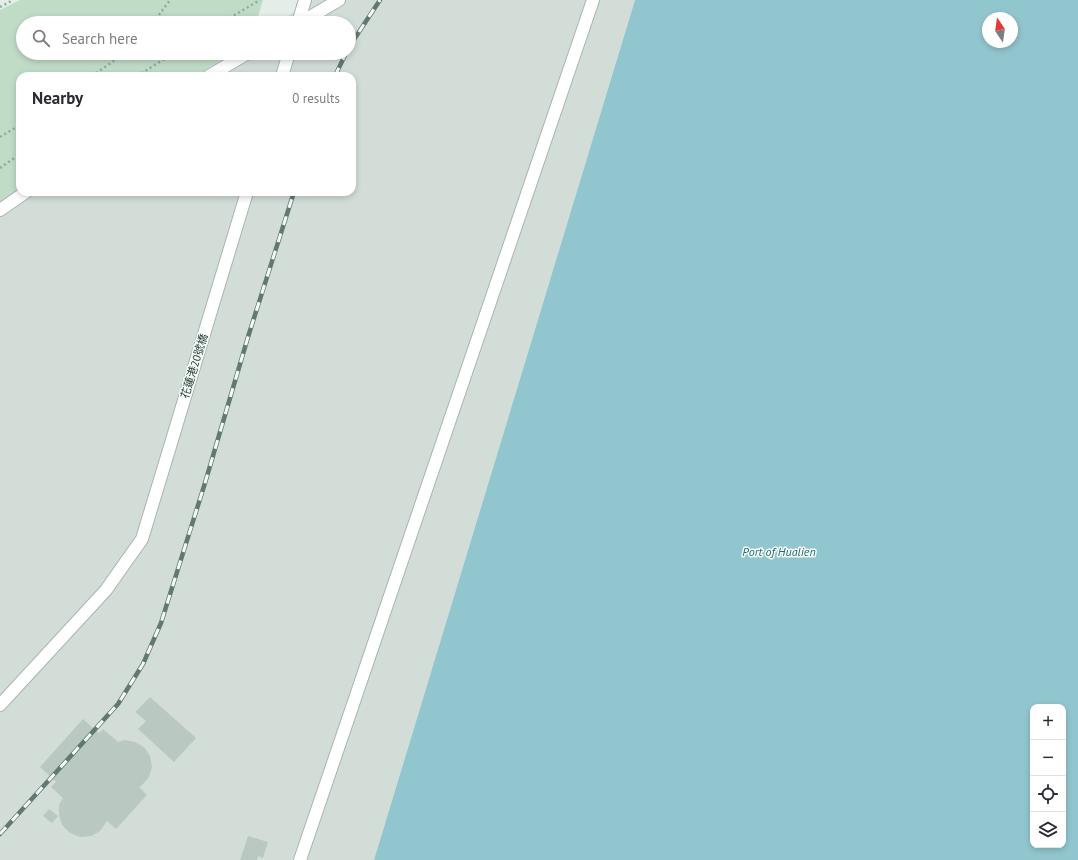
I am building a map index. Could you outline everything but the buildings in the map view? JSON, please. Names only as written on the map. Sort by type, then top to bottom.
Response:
[{"type":"street","points":[[301,16],[305,0]]},
{"type":"street","points":[[311,16],[339,0]]},
{"type":"street","points":[[300,860],[593,0]]},
{"type":"street","points":[[216,72],[236,60]]},
{"type":"street","points":[[283,72],[287,60]]},
{"type":"street","points":[[0,210],[20,196]]},
{"type":"street","name":"花蓮港20號橋","points":[[0,705],[106,590],[142,539],[246,196]]},
{"type":"path","points":[[0,7],[13,0]]},
{"type":"path","points":[[157,16],[170,0]]},
{"type":"path","points":[[232,16],[260,0]]},
{"type":"path","points":[[98,72],[115,60]]},
{"type":"path","points":[[143,72],[163,60]]},
{"type":"path","points":[[0,137],[16,127]]},
{"type":"path","points":[[0,168],[16,157]]},
{"type":"shaded area","points":[[313,0],[635,0],[374,860],[0,860],[0,200],[16,194],[16,196],[356,196],[356,72],[189,72],[211,60],[356,60],[356,16],[288,16]]},
{"type":"green space","points":[[20,0],[263,0],[258,16],[16,16],[16,60],[220,60],[201,72],[16,72],[16,193],[0,205],[0,10]]},
{"type":"water","name":"Port of Hualien","points":[[635,0],[1078,0],[1078,860],[374,860]]},
{"type":"railway","points":[[356,36],[380,0]]},
{"type":"railway","points":[[337,72],[343,60]]},
{"type":"railway","points":[[0,834],[118,704],[143,664],[161,623],[293,196]]}]
